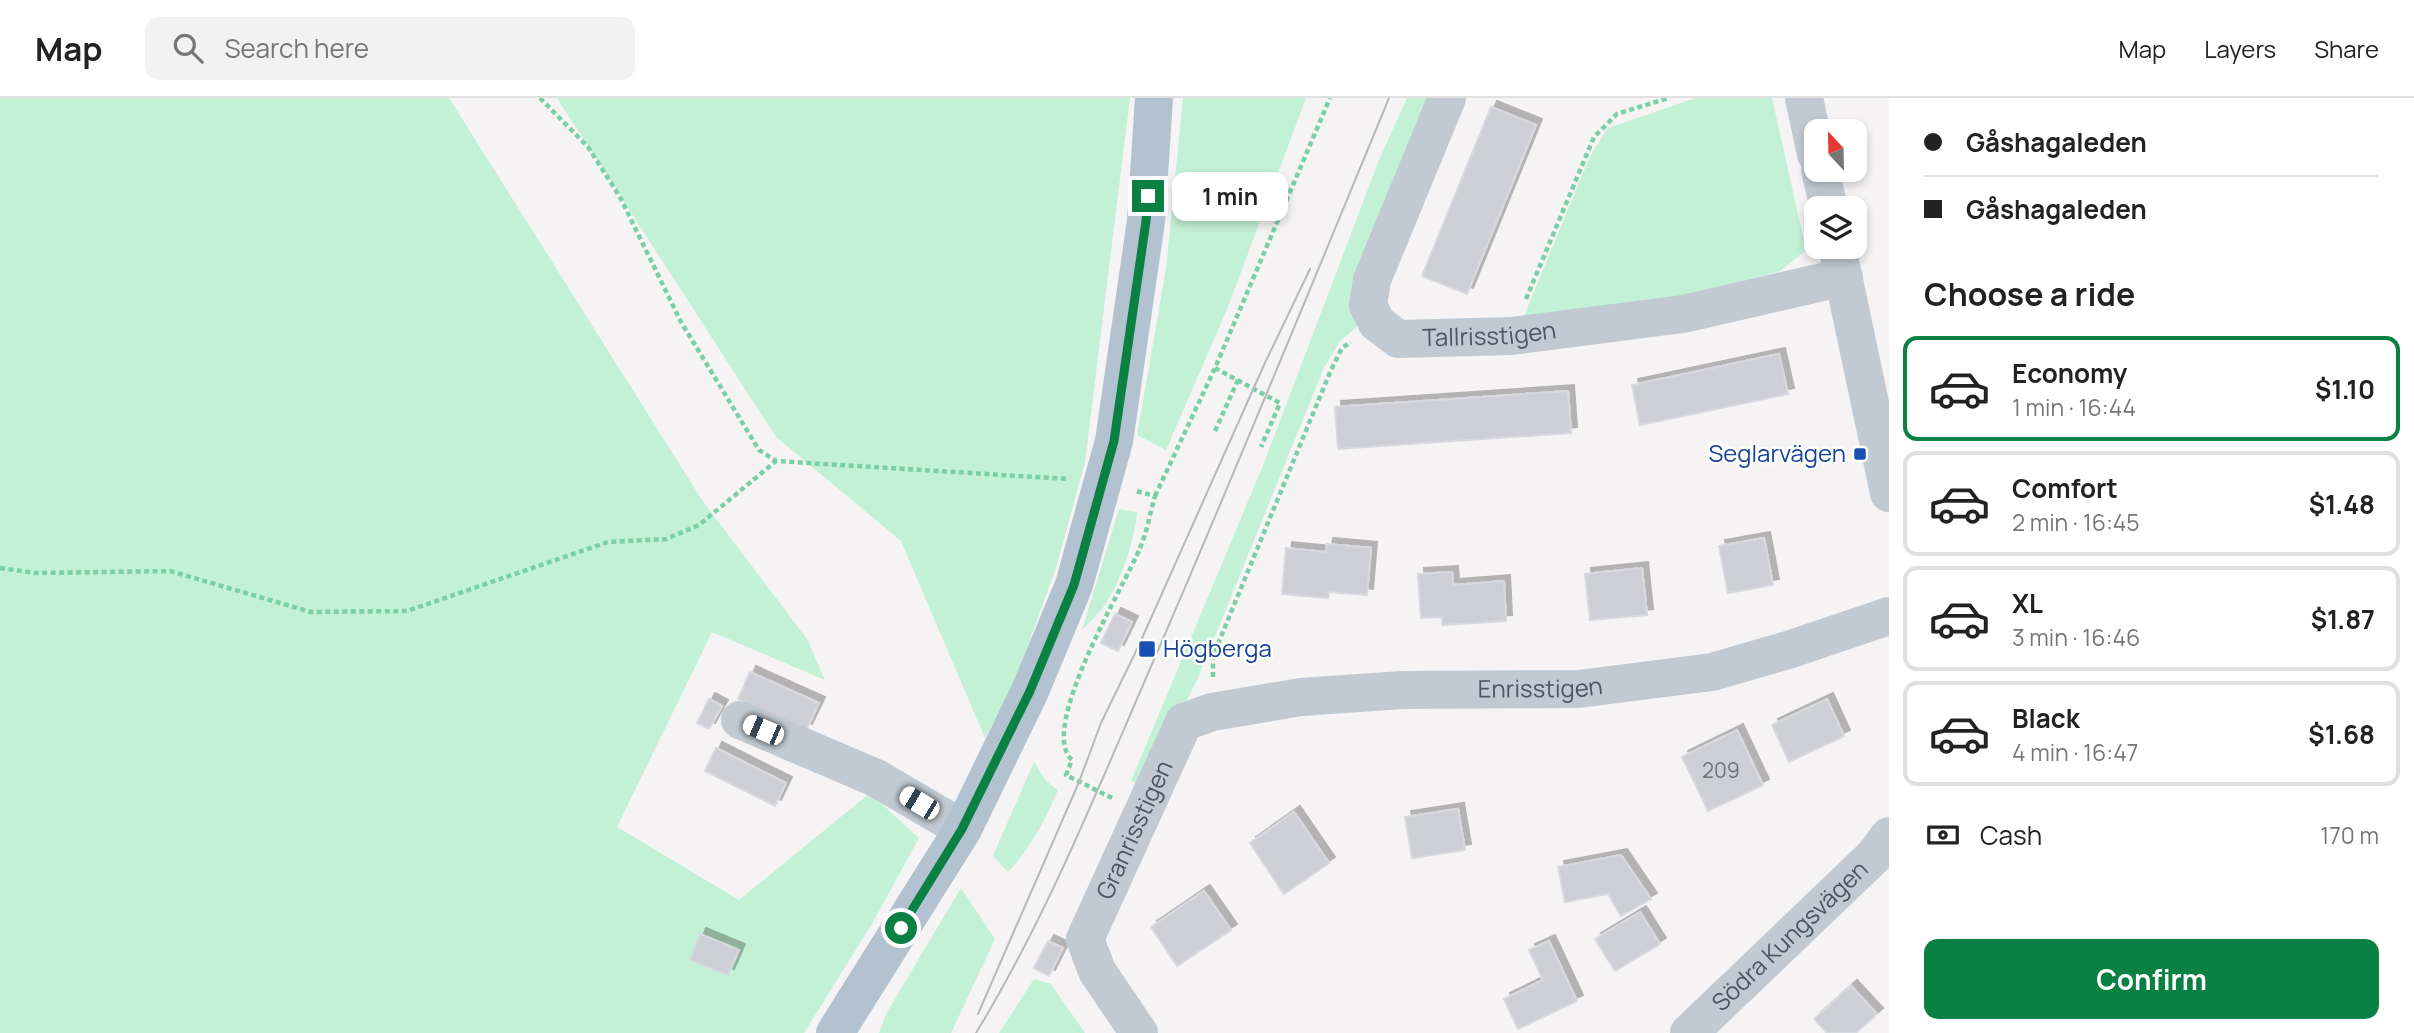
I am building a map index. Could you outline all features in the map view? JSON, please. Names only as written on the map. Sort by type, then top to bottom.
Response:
[{"type":"main road","points":[[835,1033],[962,829],[1030,691],[1074,585],[1114,441],[1146,221],[1154,98]]},
{"type":"street","points":[[1377,323],[1368,305],[1372,280],[1447,98]]},
{"type":"street","points":[[1804,98],[1808,119]]},
{"type":"street","points":[[1841,262],[1889,493]]},
{"type":"street","name":"Tallrisstigen","points":[[1377,323],[1398,339],[1511,336],[1683,314],[1841,262]]},
{"type":"street","name":"Enrisstigen","points":[[1198,717],[1301,697],[1402,691],[1578,689],[1712,672],[1889,616]]},
{"type":"street","name":"Granrisstigen","points":[[1139,1033],[1097,971],[1085,939],[1135,828],[1198,717]]},
{"type":"street","points":[[740,720],[876,778],[962,829]]},
{"type":"street","name":"Södra Kungsvägen","points":[[1689,1033],[1874,856],[1889,836]]},
{"type":"path","points":[[540,98],[588,147],[620,197],[681,322],[759,450],[776,461],[1073,479]]},
{"type":"path","points":[[1135,828],[1105,814],[1112,798],[1066,775],[1072,760],[1065,754],[1065,720],[1095,636],[1140,548],[1155,496],[1215,368],[1330,98]]},
{"type":"path","points":[[1511,336],[1594,137],[1617,114],[1668,98]]},
{"type":"path","points":[[1198,717],[1213,656],[1331,370],[1342,348],[1377,323]]},
{"type":"path","points":[[1215,368],[1280,403],[1261,447]]},
{"type":"path","points":[[1215,431],[1238,380]]},
{"type":"path","points":[[0,568],[36,573],[170,571],[311,612],[407,611],[608,542],[666,539],[699,525],[776,461]]},
{"type":"path","points":[[1134,490],[1155,496]]},
{"type":"green space","points":[[0,98],[449,98],[702,500],[807,639],[825,680],[712,632],[617,827],[739,900],[870,793],[919,838],[873,922],[804,1033],[0,1033]]},
{"type":"green space","points":[[557,98],[1130,98],[1085,462],[1056,568],[1013,686],[985,738],[901,541],[776,437]]},
{"type":"green space","points":[[1183,98],[1306,98],[1228,307],[1166,450],[1137,435],[1166,269]]},
{"type":"green space","points":[[1407,98],[1434,98],[1359,325],[1339,342],[1324,368],[1198,678],[1144,786],[1131,781],[1264,463],[1379,160]]},
{"type":"green space","points":[[1696,98],[1772,98],[1804,241],[1804,252],[1779,272],[1662,300],[1524,316],[1590,156],[1608,128]]},
{"type":"green space","points":[[1119,509],[1137,512],[1129,550],[1120,577],[1108,600],[1082,630]]},
{"type":"green space","points":[[1034,762],[1046,781],[1058,790],[1037,833],[1008,872],[993,856]]},
{"type":"green space","points":[[961,888],[995,939],[951,1033],[879,1033],[886,1014]]},
{"type":"green space","points":[[1034,979],[1051,984],[1085,1033],[999,1033]]},
{"type":"building","points":[[1491,107],[1536,125],[1467,294],[1422,276]]},
{"type":"building","points":[[1779,354],[1788,394],[1640,425],[1632,385]]},
{"type":"building","points":[[1568,391],[1571,433],[1338,449],[1335,407]]},
{"type":"building","points":[[1764,538],[1773,585],[1728,593],[1719,546]]},
{"type":"building","points":[[1327,544],[1371,548],[1367,595],[1329,592],[1328,598],[1282,594],[1286,548],[1326,552]]},
{"type":"building","points":[[1642,568],[1647,615],[1590,620],[1585,574]]},
{"type":"building","points":[[1452,572],[1453,585],[1504,581],[1506,621],[1442,625],[1442,617],[1421,618],[1418,574]]},
{"type":"building","points":[[1115,614],[1132,622],[1118,651],[1101,643]]},
{"type":"building","points":[[750,672],[819,703],[806,730],[738,699]]},
{"type":"building","points":[[709,699],[722,706],[709,729],[697,723]]},
{"type":"building","points":[[1827,699],[1844,736],[1789,762],[1772,725]]},
{"type":"building","points":[[1737,730],[1763,785],[1708,811],[1682,757]]},
{"type":"building","points":[[716,748],[786,783],[775,806],[705,771]]},
{"type":"building","points":[[1458,809],[1465,850],[1412,858],[1405,817]]},
{"type":"building","points":[[1294,812],[1329,863],[1284,894],[1250,843]]},
{"type":"building","points":[[1621,855],[1651,899],[1621,916],[1608,894],[1565,902],[1558,867]]},
{"type":"building","points":[[1204,891],[1231,930],[1177,966],[1151,927]]},
{"type":"building","points":[[1640,912],[1660,944],[1615,971],[1595,939]]},
{"type":"building","points":[[700,934],[739,950],[728,975],[690,960]]},
{"type":"building","points":[[1048,941],[1063,948],[1049,976],[1034,968]]},
{"type":"building","points":[[1549,941],[1577,1001],[1518,1029],[1504,999],[1543,980],[1529,950]]},
{"type":"building","points":[[1851,986],[1877,1014],[1856,1033],[1827,1033],[1814,1019]]},
{"type":"tram line","points":[[976,1033],[1045,906],[1085,818],[1175,612],[1389,98]]},
{"type":"tram line","points":[[978,1014],[1079,782],[1101,723],[1310,269]]},
{"type":"place","name":"Seglarvägen","points":[[1860,454]]},
{"type":"place","name":"Högberga","points":[[1147,649]]},
{"type":"route","points":[[901,928],[962,829],[1030,691],[1074,585],[1114,441],[1148,196]]}]
